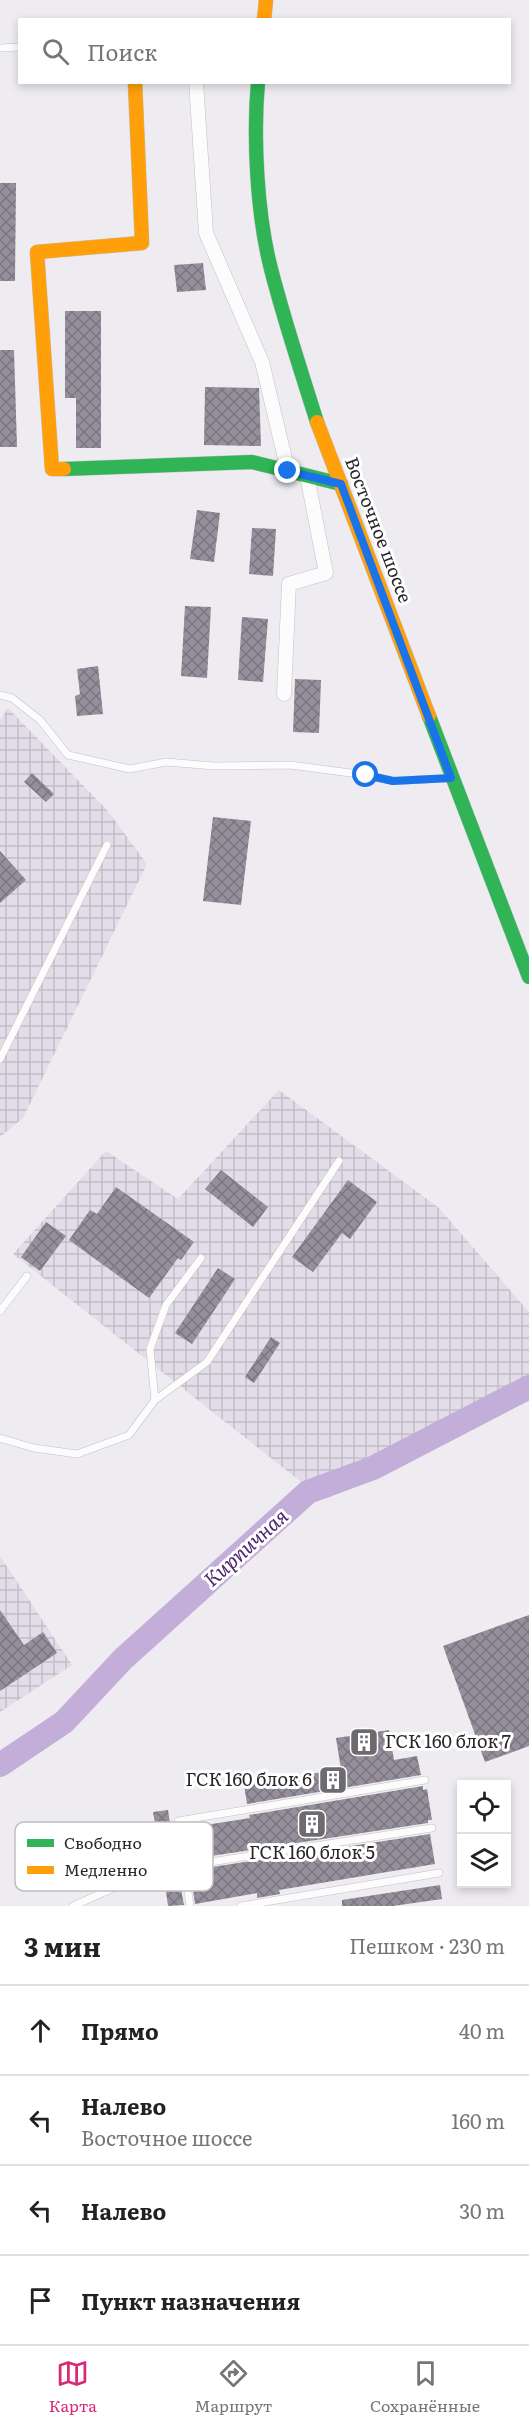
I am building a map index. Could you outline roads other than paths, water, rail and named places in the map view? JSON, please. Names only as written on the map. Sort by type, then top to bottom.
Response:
[{"type":"street","points":[[264,18],[266,0]]},
{"type":"street","points":[[135,84],[142,243],[37,252],[52,470],[252,462],[341,484]]},
{"type":"street","points":[[196,84],[206,233],[262,362],[288,471]]},
{"type":"street","name":"Восточное шоссе","points":[[258,84],[256,104],[258,186],[270,267],[320,429],[451,778],[529,977]]},
{"type":"street","points":[[284,694],[289,584],[326,573],[308,476]]},
{"type":"lane","points":[[0,48],[18,47]]},
{"type":"lane","points":[[249,84],[256,104]]},
{"type":"lane","points":[[0,703],[3,695],[12,698],[40,720],[68,755],[130,769],[166,762],[214,766],[290,765],[393,781],[451,778]]},
{"type":"lane","points":[[0,1059],[107,844]]},
{"type":"lane","points":[[0,1438],[34,1448],[77,1454],[129,1435],[154,1400],[207,1362],[339,1161]]},
{"type":"lane","points":[[154,1400],[150,1349],[166,1305],[201,1258]]},
{"type":"lane","points":[[0,1311],[27,1276]]},
{"type":"lane","points":[[178,1822],[425,1780]]},
{"type":"lane","points":[[213,1862],[432,1828]]},
{"type":"lane","points":[[241,1906],[440,1873]]},
{"type":"lane","points":[[74,1906],[107,1891]]},
{"type":"lane","points":[[188,1891],[190,1906]]},
{"type":"waterway","name":"Кирпичная","points":[[0,1765],[64,1722],[123,1659],[308,1492],[373,1468],[529,1387]]},
{"type":"place","name":"ГСК 160 блок 7","points":[[364,1742]]},
{"type":"place","name":"ГСК 160 блок 6","points":[[333,1780]]},
{"type":"place","name":"ГСК 160 блок 5","points":[[312,1824]]}]
